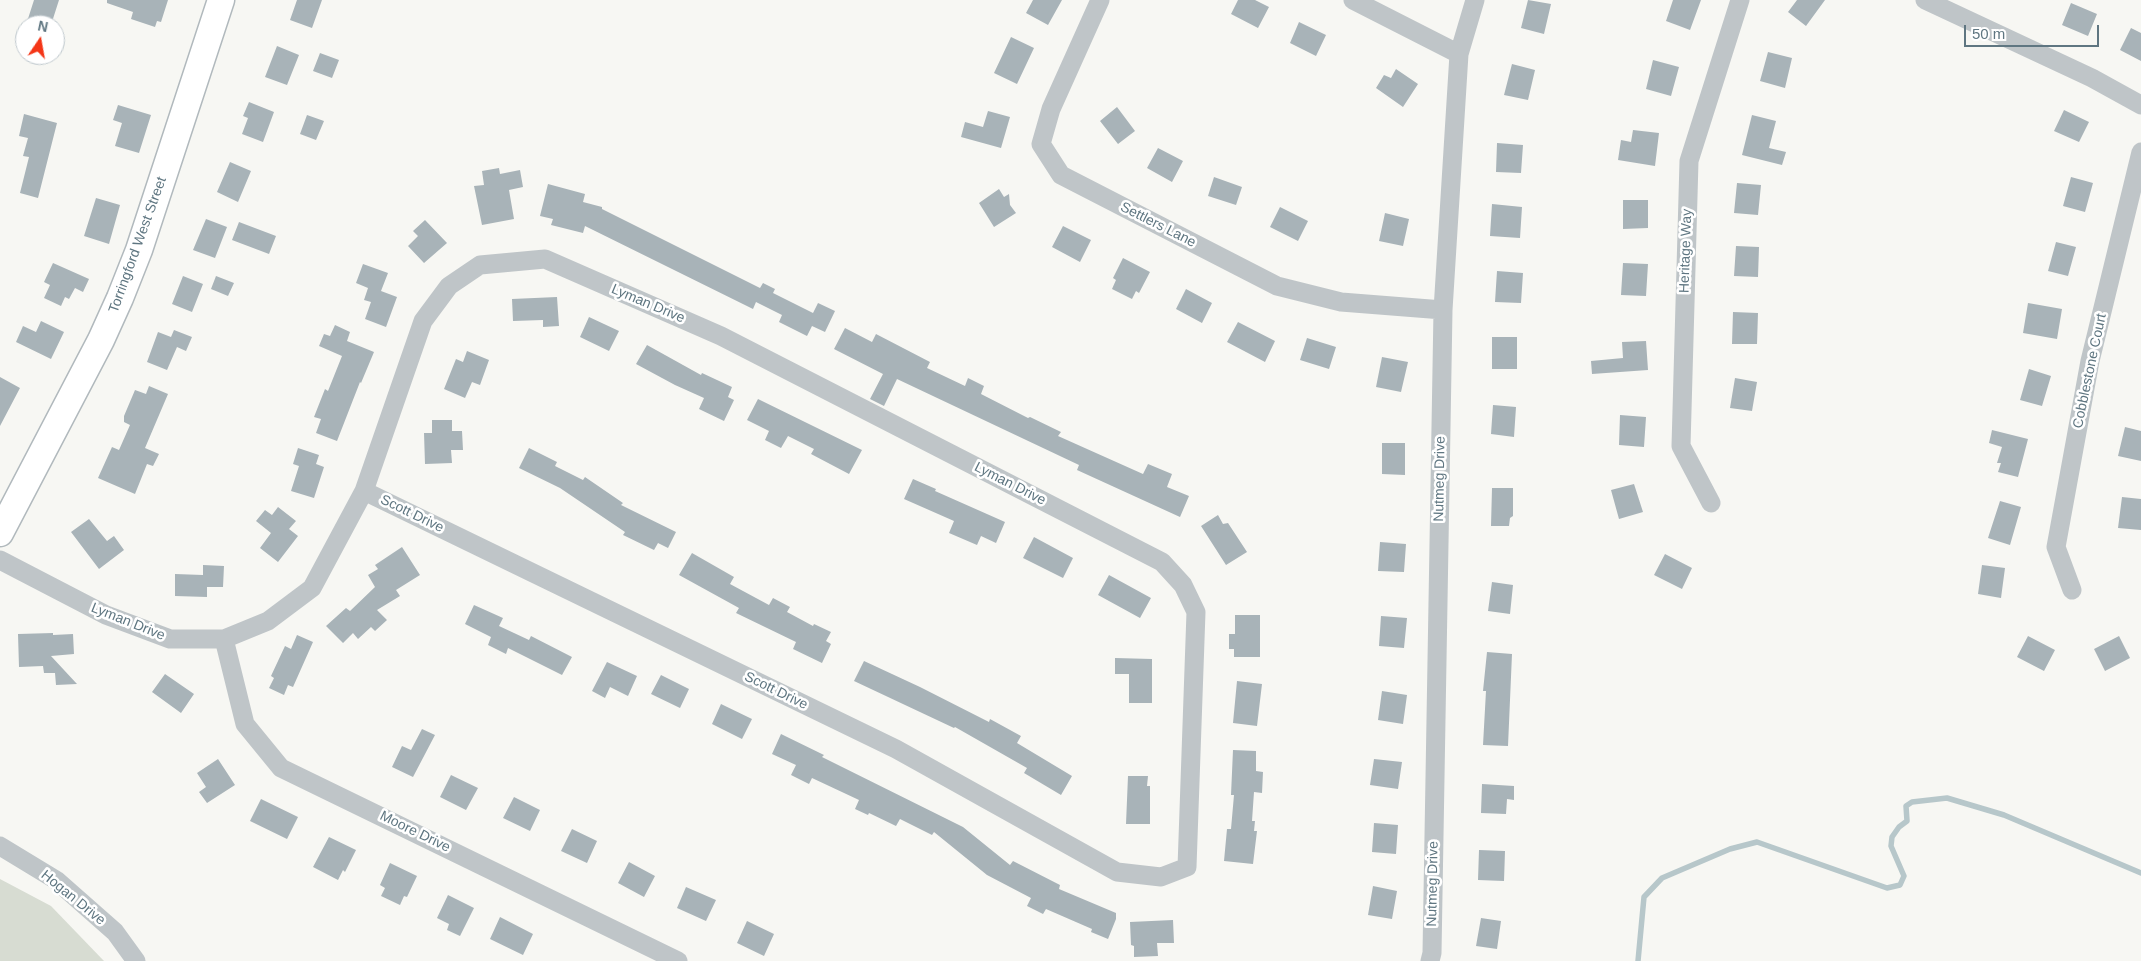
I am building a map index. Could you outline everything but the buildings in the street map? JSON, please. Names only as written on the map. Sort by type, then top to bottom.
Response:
[{"type":"main road","name":"Torringford West Street","points":[[0,533],[101,340],[120,298],[139,250],[221,0]]},
{"type":"street","name":"Settlers Lane","points":[[1100,0],[1052,109],[1041,144],[1061,175],[1276,286],[1341,302],[1443,310]]},
{"type":"street","points":[[1353,0],[1458,54]]},
{"type":"street","name":"Nutmeg Drive","points":[[1430,961],[1432,944],[1443,310],[1458,54],[1475,0]]},
{"type":"street","name":"Heritage Way","points":[[1711,503],[1681,446],[1689,161],[1740,0]]},
{"type":"street","points":[[1925,0],[2092,78],[2141,105]]},
{"type":"street","name":"Cobblestone Court","points":[[2072,590],[2056,547],[2090,361],[2141,152]]},
{"type":"street","name":"Lyman Drive","points":[[0,560],[106,615],[170,639],[224,638],[268,621],[312,588],[364,491],[423,321],[449,286],[480,265],[545,260],[721,336],[1162,562],[1183,585],[1196,612],[1187,867]]},
{"type":"street","name":"Scott Drive","points":[[364,491],[896,749],[1117,872],[1161,877],[1187,867]]},
{"type":"street","name":"Moore Drive","points":[[224,638],[245,724],[281,768],[678,961]]},
{"type":"street","name":"Hogan Drive","points":[[0,846],[56,880],[115,932],[136,961]]},
{"type":"shaded area","points":[[0,879],[51,906],[104,961],[0,961]]},
{"type":"waterway","points":[[1638,961],[1644,897],[1662,878],[1730,849],[1757,842],[1887,888],[1900,885],[1904,876],[1891,846],[1892,837],[1899,827],[1907,821],[1906,806],[1912,802],[1947,798],[2004,815],[2141,873]]}]
